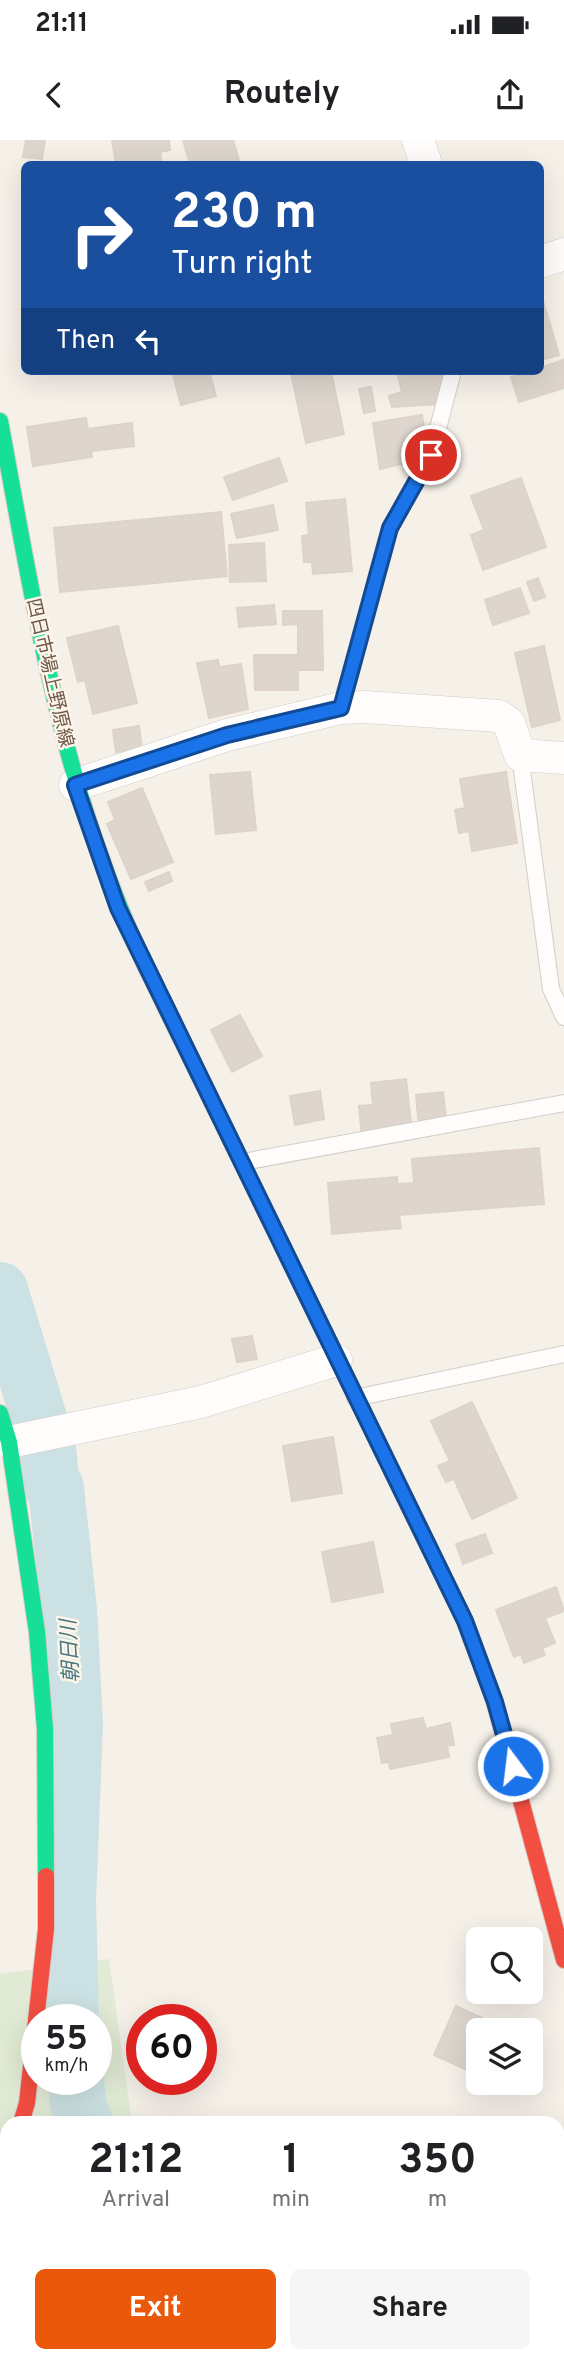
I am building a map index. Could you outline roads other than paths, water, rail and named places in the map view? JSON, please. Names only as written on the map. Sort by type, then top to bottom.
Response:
[{"type":"main road","name":"四日市場上野原線","points":[[0,421],[40,639],[75,785],[118,908],[465,1621],[495,1702],[564,1960]]},
{"type":"main road","points":[[5,1427],[37,1632],[45,1729],[46,1929],[27,2104],[23,2116]]},
{"type":"street","points":[[418,140],[425,161]]},
{"type":"street","points":[[544,261],[564,254]]},
{"type":"street","points":[[75,785],[227,735],[341,708],[365,706],[499,716],[509,723],[520,755],[564,758]]},
{"type":"street","points":[[5,1427],[201,1402],[336,1360]]},
{"type":"lane","points":[[341,708],[390,528],[431,455],[452,375]]},
{"type":"lane","points":[[520,755],[551,989],[564,1017]]},
{"type":"lane","points":[[240,1163],[564,1103]]},
{"type":"lane","points":[[355,1398],[564,1354]]},
{"type":"waterway","name":"朝日川","points":[[0,1290],[48,1448],[52,1487],[56,1488],[69,1610],[75,1724],[68,1900],[71,2004]]},
{"type":"waterway","name":"朝日川","points":[[77,2095],[82,2116]]}]
